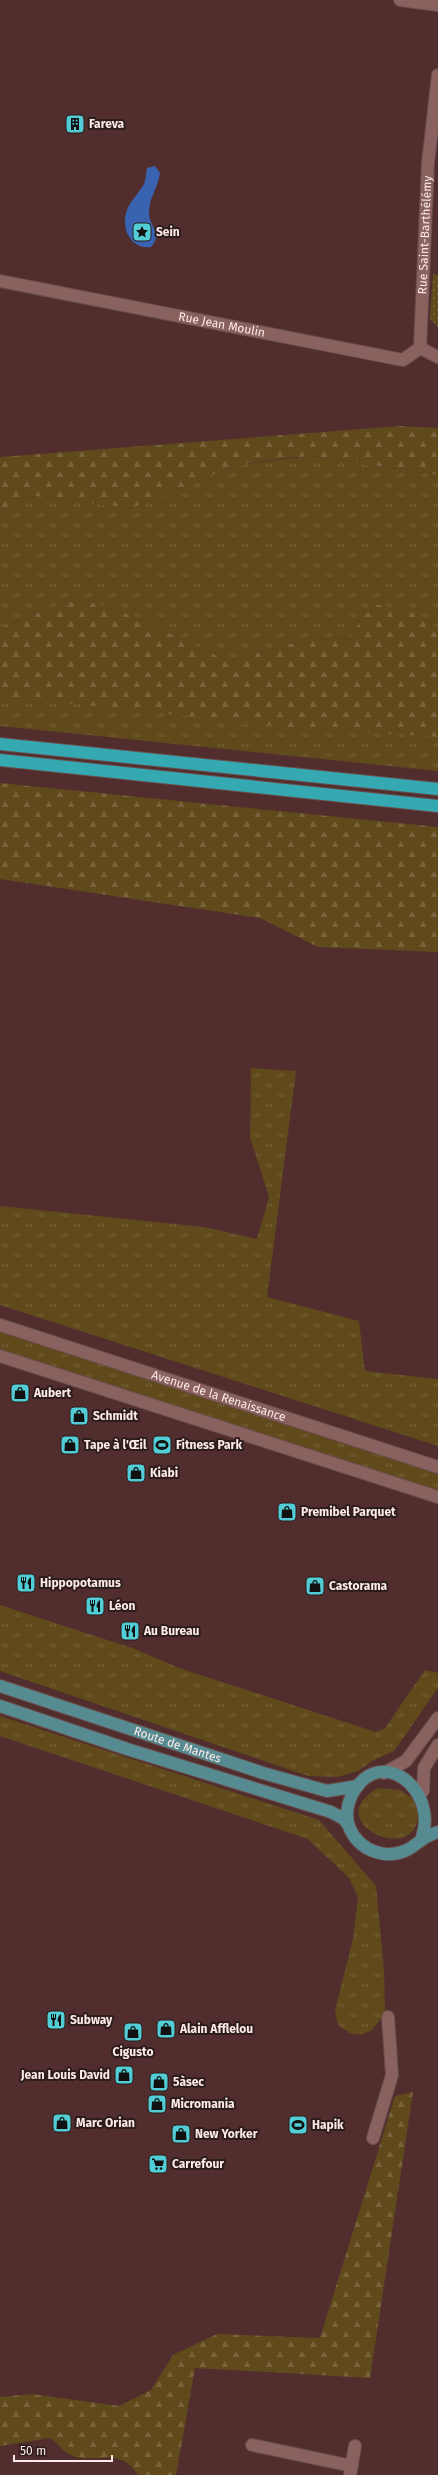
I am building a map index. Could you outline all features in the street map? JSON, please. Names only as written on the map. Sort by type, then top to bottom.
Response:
[{"type":"highway","points":[[0,744],[438,789]]},
{"type":"highway","points":[[0,760],[438,806]]},
{"type":"main road","name":"Route de Mantes","points":[[0,1686],[263,1773],[327,1791],[358,1786]]},
{"type":"main road","name":"Route de Mantes","points":[[0,1706],[127,1749],[331,1812],[344,1819],[349,1826]]},
{"type":"main road","points":[[384,1773],[405,1776],[423,1791],[432,1808],[429,1821],[422,1837],[413,1846],[402,1852],[382,1854],[370,1850],[360,1843],[349,1826],[348,1803],[358,1786],[373,1775],[384,1773]]},
{"type":"main road","points":[[422,1837],[438,1832]]},
{"type":"street","points":[[400,0],[438,5]]},
{"type":"street","name":"Rue Saint-Barthélémy","points":[[420,348],[428,162],[438,75]]},
{"type":"street","name":"Rue Jean Moulin","points":[[0,281],[403,360],[420,348]]},
{"type":"street","points":[[420,348],[438,357]]},
{"type":"street","name":"Avenue de la Renaissance","points":[[0,1325],[438,1467]]},
{"type":"street","points":[[0,1356],[438,1497]]},
{"type":"street","points":[[384,1773],[406,1761],[438,1718]]},
{"type":"street","points":[[423,1791],[424,1768],[438,1745]]},
{"type":"street","points":[[373,2138],[392,2076],[388,2017]]},
{"type":"street","points":[[252,2445],[351,2470],[355,2446]]},
{"type":"green space","points":[[433,274],[438,275],[438,327],[430,319]]},
{"type":"green space","points":[[401,426],[438,428],[438,475],[311,456],[287,458],[237,465],[132,508],[34,496],[0,512],[0,457]]},
{"type":"green space","points":[[310,456],[438,475],[438,628],[418,614],[360,620],[350,640],[311,638],[228,661],[133,616],[84,600],[64,603],[0,628],[0,512],[34,496],[132,508],[237,465]]},
{"type":"green space","points":[[84,600],[133,616],[228,661],[311,638],[350,640],[360,620],[376,604],[418,614],[438,628],[438,737],[299,728],[0,696],[0,628],[64,603]]},
{"type":"green space","points":[[0,694],[438,737],[438,771],[0,726]]},
{"type":"green space","points":[[0,783],[438,827],[438,952],[318,947],[260,918],[0,879]]},
{"type":"green space","points":[[251,1068],[296,1071],[267,1297],[359,1321],[365,1371],[438,1379],[438,1446],[0,1305],[0,1206],[204,1227],[257,1239],[269,1197],[250,1137]]},
{"type":"green space","points":[[0,1331],[438,1472],[438,1490],[0,1350]]},
{"type":"green space","points":[[0,1605],[135,1649],[179,1668],[376,1732],[385,1728],[425,1670],[438,1673],[438,1688],[394,1751],[372,1761],[358,1771],[337,1777],[308,1776],[0,1671]]},
{"type":"green space","points":[[0,1716],[319,1820],[376,1886],[384,1970],[385,2013],[372,2030],[361,2035],[350,2033],[338,2025],[335,2010],[353,1939],[358,1897],[349,1878],[308,1839],[0,1736]]},
{"type":"green space","points":[[379,1788],[400,1790],[416,1801],[417,1821],[411,1833],[400,1838],[386,1838],[373,1833],[363,1824],[359,1814],[362,1802],[369,1794]]},
{"type":"green space","points":[[413,2092],[370,2378],[195,2368],[176,2475],[138,2475],[132,2467],[117,2459],[75,2457],[65,2451],[50,2438],[0,2446],[0,2397],[32,2394],[119,2406],[151,2390],[173,2355],[217,2334],[320,2338],[395,2096]]},
{"type":"water","points":[[155,166],[160,173],[150,202],[149,213],[156,238],[151,247],[144,247],[138,245],[129,236],[126,230],[125,217],[129,206],[144,184],[147,168]]},
{"type":"place","name":"Fareva","points":[[75,124]]},
{"type":"place","name":"Sein","points":[[142,232]]},
{"type":"place","name":"Aubert","points":[[20,1393]]},
{"type":"place","name":"Schmidt","points":[[79,1416]]},
{"type":"place","name":"Tape à l'Œil","points":[[70,1445]]},
{"type":"place","name":"Fitness Park","points":[[162,1445]]},
{"type":"place","name":"Kiabi","points":[[136,1473]]},
{"type":"place","name":"Premibel Parquet","points":[[287,1512]]},
{"type":"place","name":"Hippopotamus","points":[[26,1583]]},
{"type":"place","name":"Castorama","points":[[315,1586]]},
{"type":"place","name":"Léon","points":[[95,1606]]},
{"type":"place","name":"Au Bureau","points":[[130,1631]]},
{"type":"place","name":"Subway","points":[[56,2020]]},
{"type":"place","name":"Alain Afflelou","points":[[166,2029]]},
{"type":"place","name":"Cigusto","points":[[133,2032]]},
{"type":"place","name":"Jean Louis David","points":[[124,2075]]},
{"type":"place","name":"5àsec","points":[[159,2082]]},
{"type":"place","name":"Micromania","points":[[157,2104]]},
{"type":"place","name":"Marc Orian","points":[[62,2123]]},
{"type":"place","name":"Hapik","points":[[298,2125]]},
{"type":"place","name":"New Yorker","points":[[181,2134]]},
{"type":"place","name":"Carrefour","points":[[158,2164]]}]
